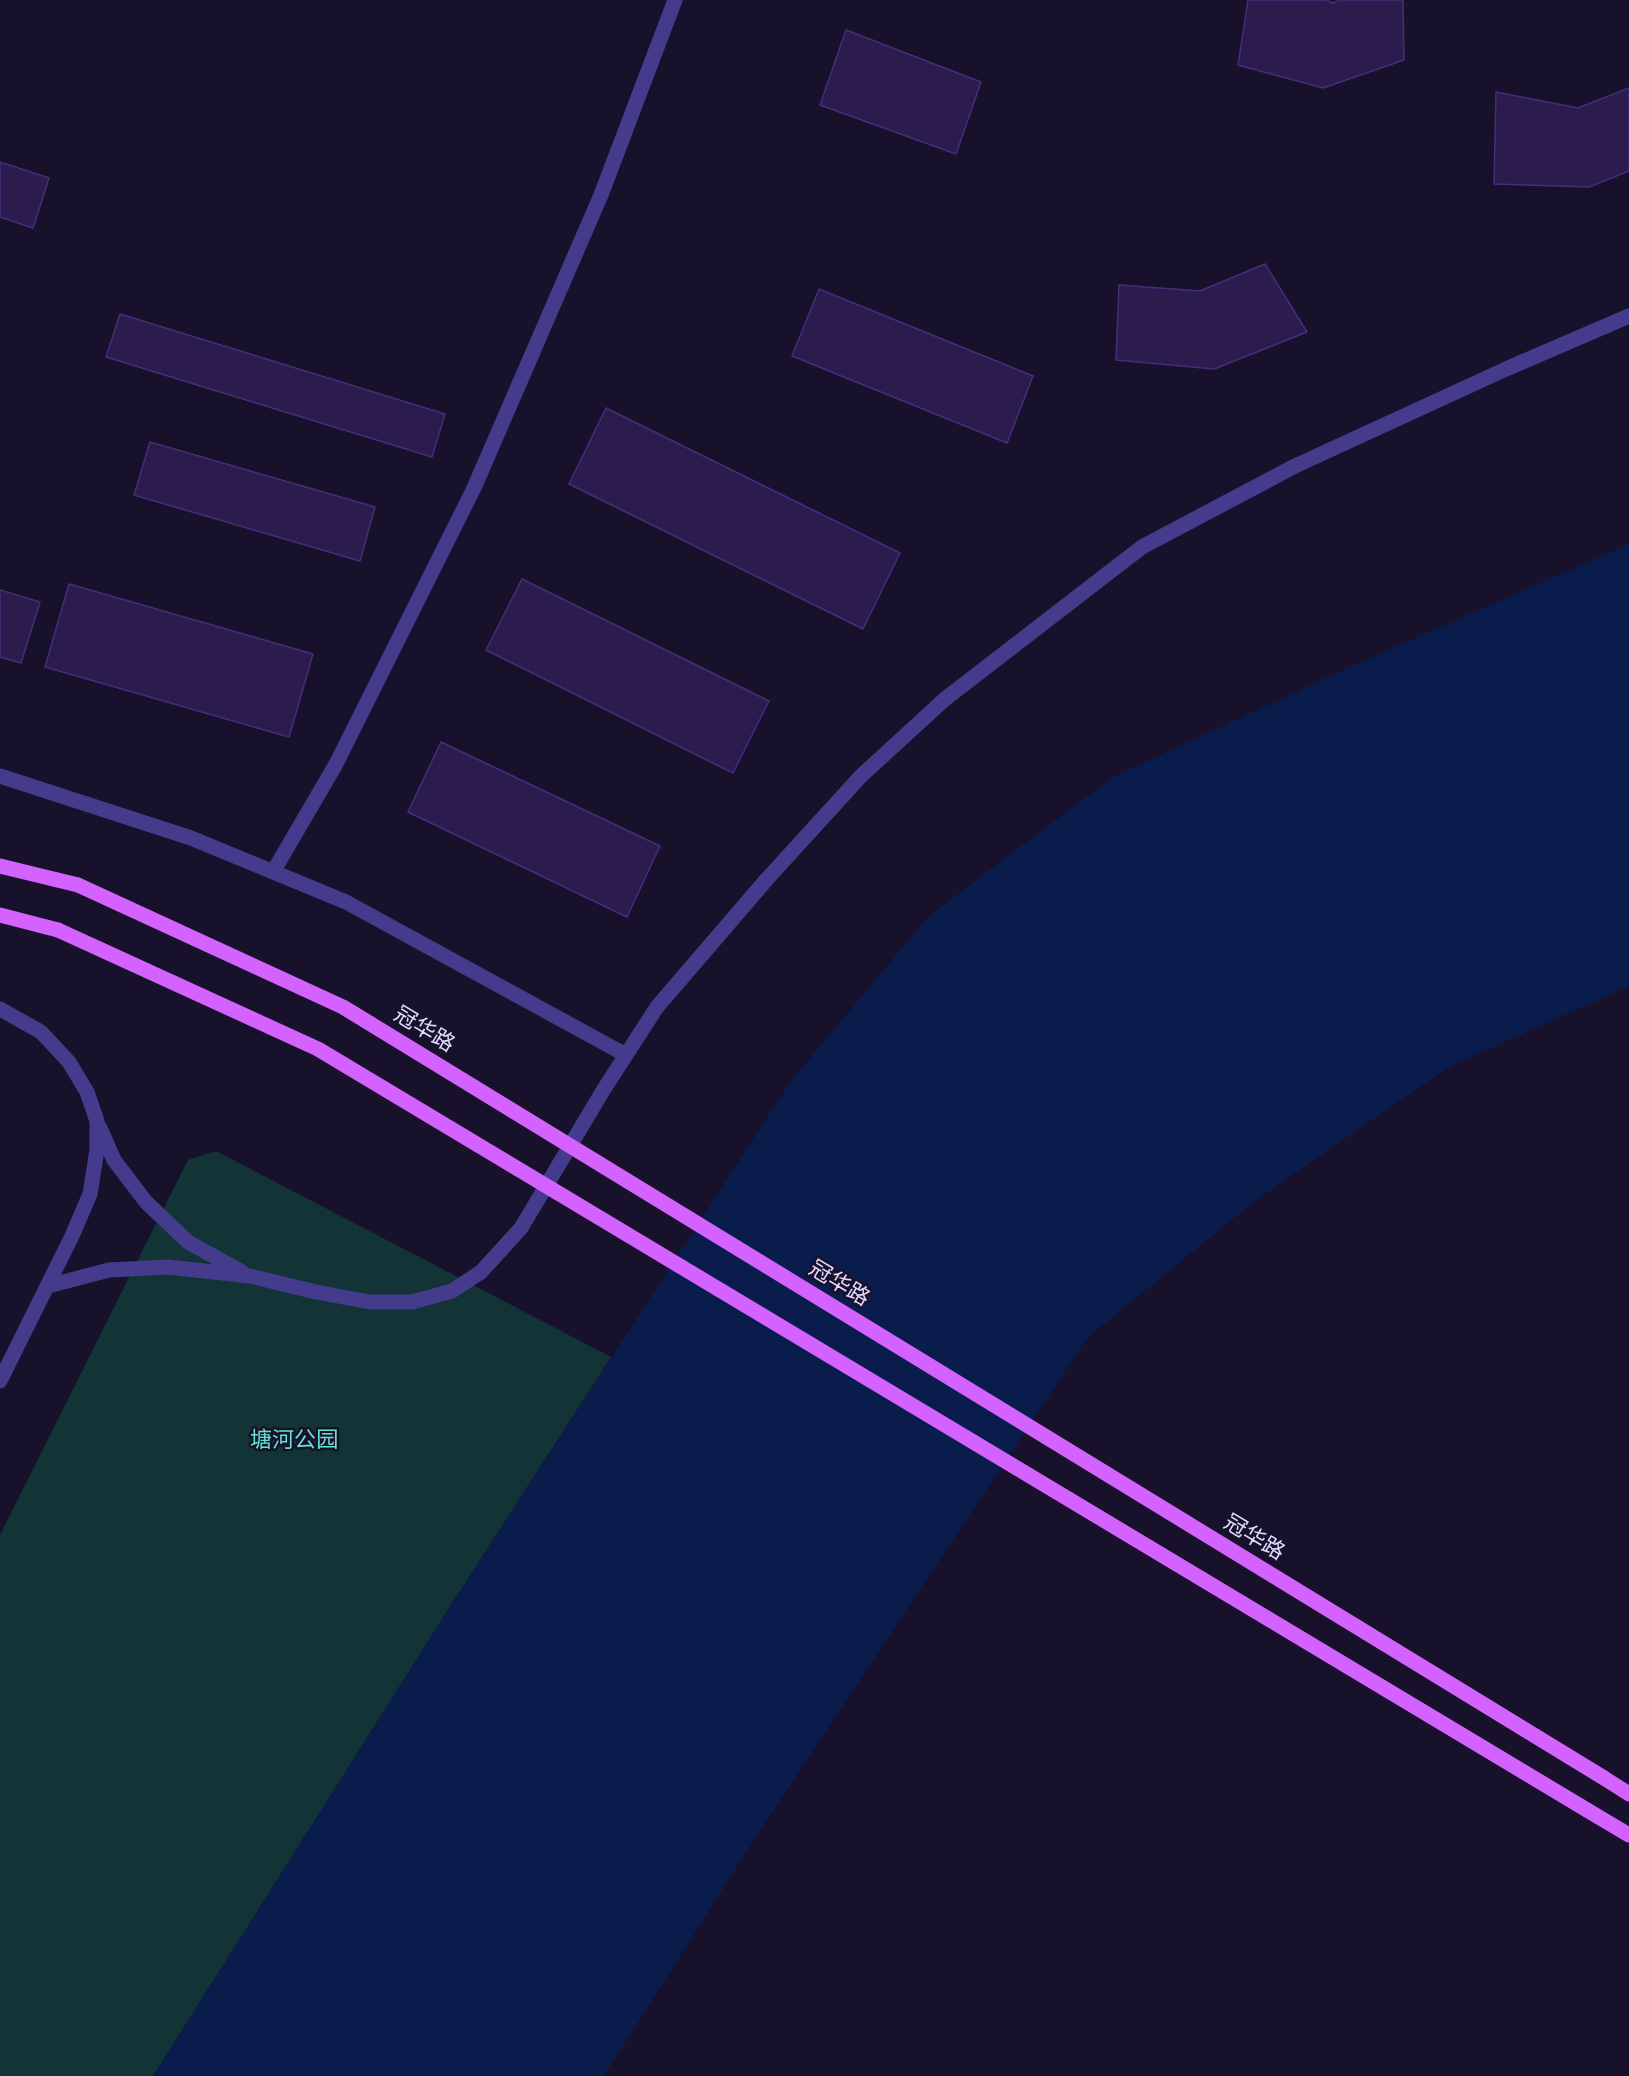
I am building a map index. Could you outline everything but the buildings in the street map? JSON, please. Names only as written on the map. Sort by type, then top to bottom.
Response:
[{"type":"main road","name":"冠华路","points":[[0,866],[78,885],[343,1007],[1629,1794]]},
{"type":"main road","points":[[0,915],[58,930],[318,1049],[1629,1835]]},
{"type":"street","points":[[273,872],[336,764],[474,488],[601,195],[675,0]]},
{"type":"street","points":[[48,1286],[109,1270],[168,1267],[249,1276],[370,1302],[412,1302],[452,1291],[481,1272],[521,1228],[626,1055],[664,998],[766,879],[861,776],[945,699],[1142,547],[1295,466],[1506,369],[1629,316]]},
{"type":"street","points":[[0,776],[191,838],[346,902],[626,1055]]},
{"type":"street","points":[[0,1009],[41,1032],[69,1062],[87,1092],[114,1160],[146,1202],[188,1242],[249,1276]]},
{"type":"street","points":[[0,1381],[48,1286],[90,1194],[97,1150],[97,1121]]},
{"type":"green space","name":"塘河公园","points":[[216,1151],[611,1357],[153,2076],[0,2076],[0,1535],[188,1160]]},
{"type":"water","points":[[1629,544],[1629,986],[1447,1068],[1256,1200],[1087,1338],[764,1824],[604,2076],[153,2076],[449,1608],[791,1081],[929,916],[1113,777],[1361,662]]}]
